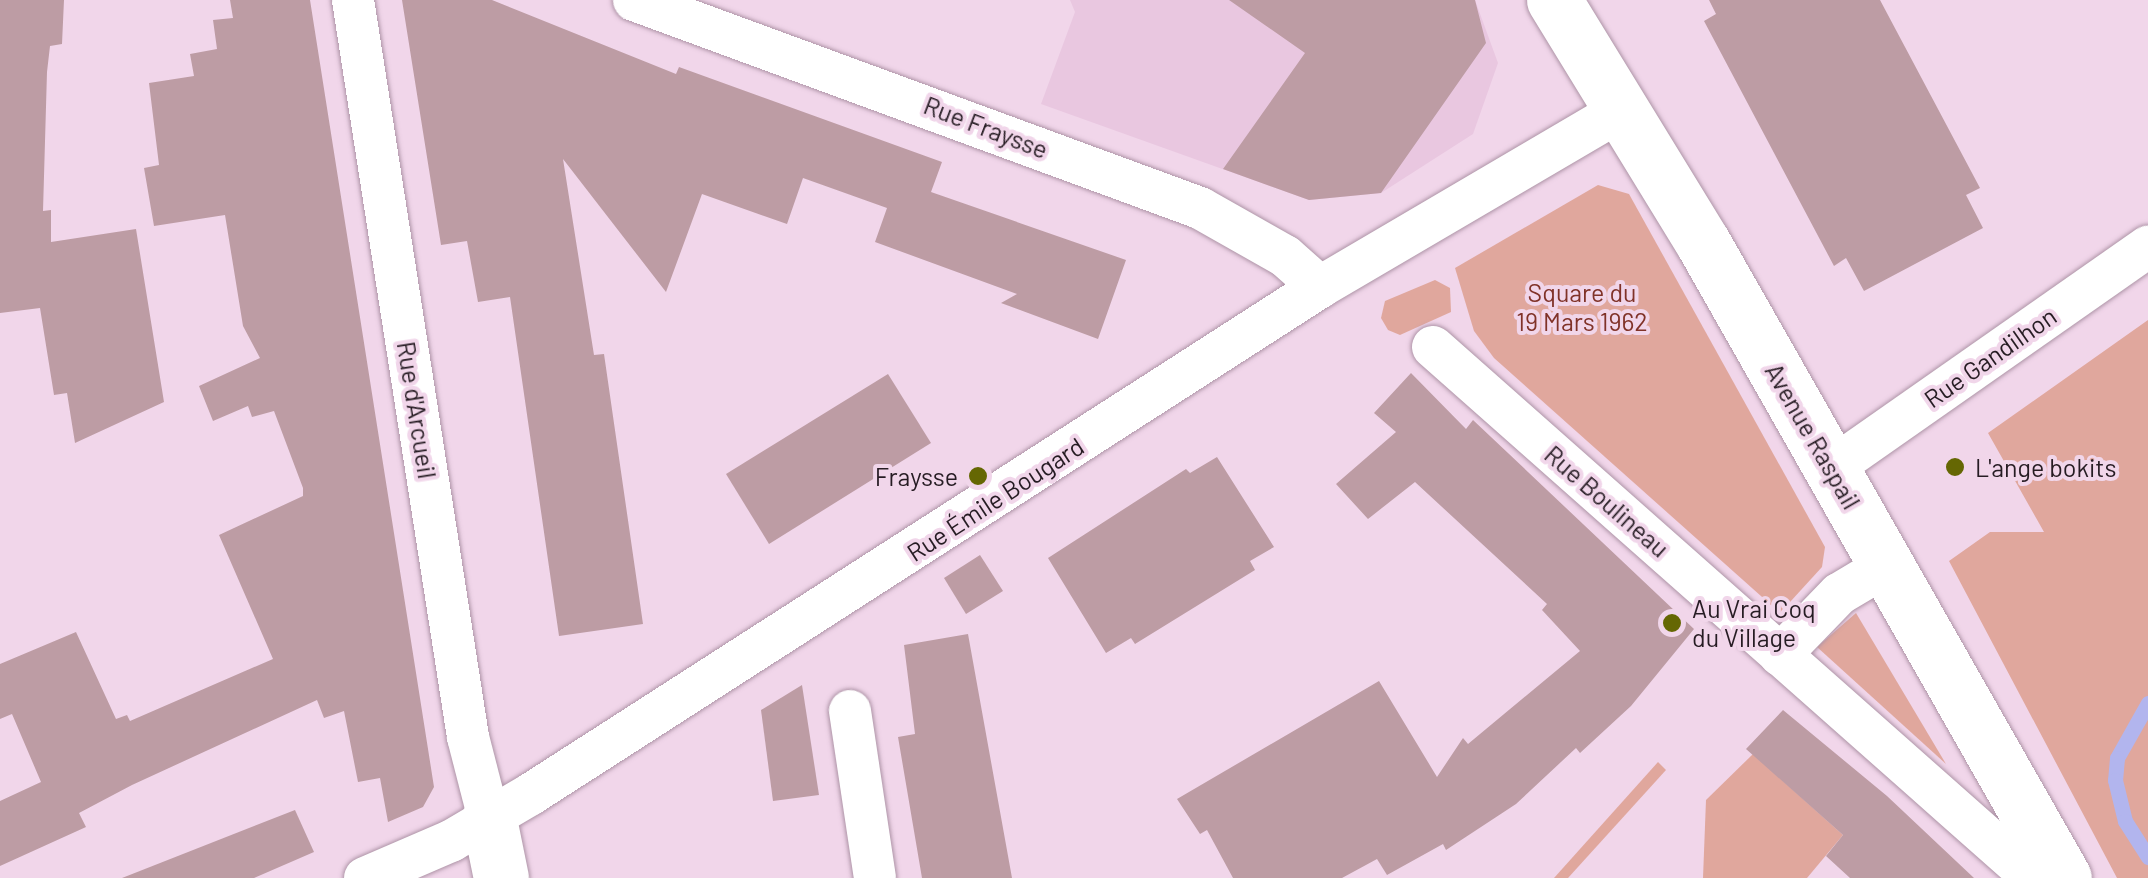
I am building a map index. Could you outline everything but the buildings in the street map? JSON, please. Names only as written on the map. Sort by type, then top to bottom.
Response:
[{"type":"main road","name":"Avenue Raspail","points":[[1554,0],[1832,468],[2064,878]]},
{"type":"main road","points":[[488,819],[502,878]]},
{"type":"street","name":"Rue d'Arcueil","points":[[353,0],[468,737],[488,819]]},
{"type":"street","name":"Rue Fraysse","points":[[634,0],[1200,208],[1273,248],[1320,287]]},
{"type":"street","name":"Rue Émile Bougard","points":[[365,878],[488,819],[1320,287],[1620,111]]},
{"type":"street","name":"Rue Gandilhon","points":[[1832,468],[2148,248]]},
{"type":"street","name":"Rue Boulineau","points":[[1433,348],[2033,878]]},
{"type":"street","points":[[1780,654],[1839,594],[1886,566]]},
{"type":"street","points":[[850,711],[875,878]]},
{"type":"shaded area","points":[[1070,0],[1475,0],[1498,63],[1473,134],[1381,193],[1309,200],[1041,104],[1075,12]]},
{"type":"green space","name":"Square du 19 Mars 1962","points":[[1598,185],[1629,194],[1825,547],[1822,567],[1780,613],[1494,358],[1474,331],[1455,268]]},
{"type":"green space","points":[[1435,280],[1450,288],[1451,312],[1400,335],[1388,330],[1381,318],[1385,301]]},
{"type":"green space","points":[[2148,320],[2148,878],[2117,878],[1949,561],[1990,532],[2044,532],[1988,433]]},
{"type":"green space","points":[[1856,613],[1946,764],[1817,647]]},
{"type":"green space","points":[[1753,754],[1843,835],[1807,878],[1703,878],[1706,800]]},
{"type":"green space","points":[[1658,762],[1666,770],[1568,878],[1554,878]]},
{"type":"waterway","points":[[2148,703],[2117,758],[2115,780],[2125,821],[2148,857]]},
{"type":"place","name":"L'ange bokits","points":[[1955,467]]},
{"type":"place","name":"Fraysse","points":[[978,476]]},
{"type":"place","name":"Au Vrai Coq du Village","points":[[1672,623]]}]
